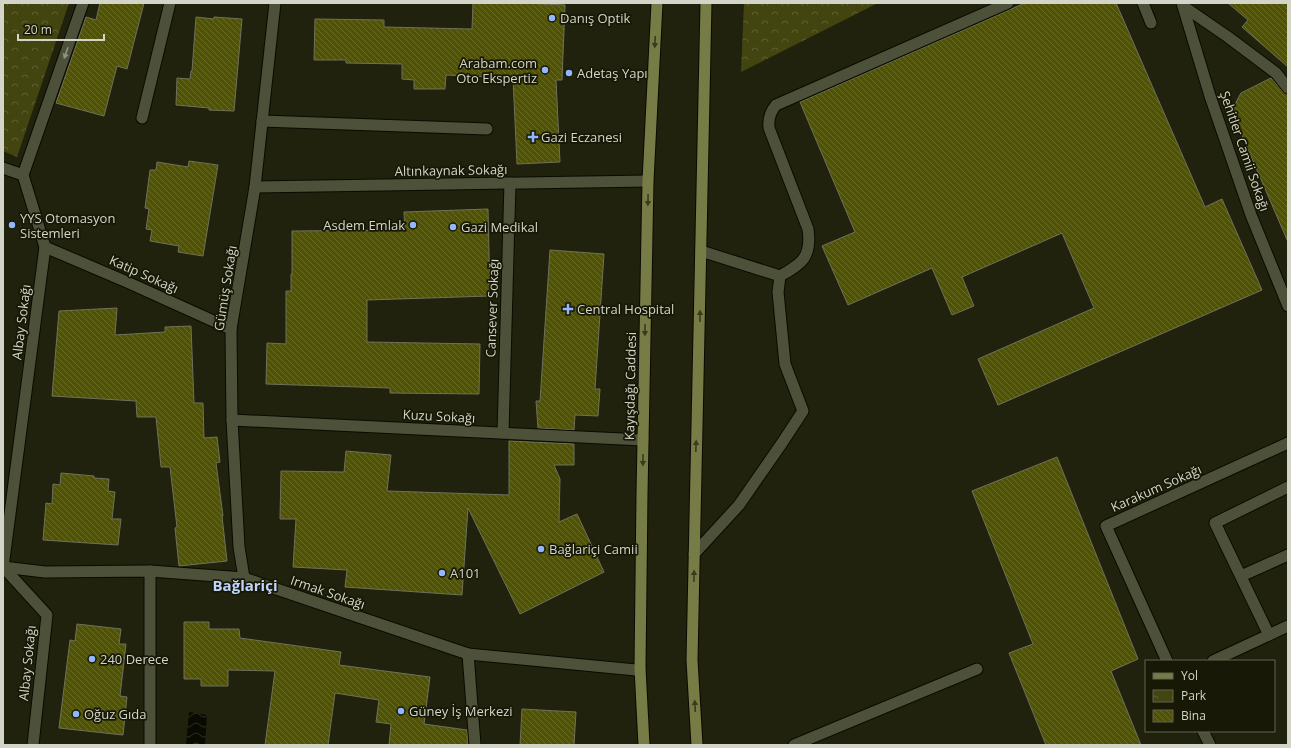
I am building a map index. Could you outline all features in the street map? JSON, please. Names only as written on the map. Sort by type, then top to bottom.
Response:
[{"type":"main road","name":"Kayışdağı Caddesi","points":[[644,745],[640,668],[643,440],[648,181],[657,3]]},
{"type":"main road","points":[[697,745],[692,660],[706,3]]},
{"type":"street","points":[[3,168],[23,175],[83,3]]},
{"type":"street","points":[[142,118],[170,3]]},
{"type":"street","name":"Gümüş Sokağı","points":[[244,578],[240,547],[232,420],[231,329],[255,187],[274,3]]},
{"type":"street","points":[[701,251],[780,276],[796,268],[803,260],[808,250],[808,230],[769,128],[772,110],[776,105],[1008,3]]},
{"type":"street","points":[[1143,3],[1151,23]]},
{"type":"street","points":[[1182,4],[1276,73],[1288,88]]},
{"type":"street","name":"Şehitler Camii Sokağı","points":[[1182,4],[1210,96],[1252,215],[1288,306]]},
{"type":"street","points":[[262,121],[487,129]]},
{"type":"street","name":"Albay Sokağı","points":[[23,175],[45,247],[3,567],[47,615],[32,745]]},
{"type":"street","name":"Altınkaynak Sokağı","points":[[255,187],[648,181]]},
{"type":"street","name":"Cansever Sokağı","points":[[503,433],[510,183]]},
{"type":"street","name":"Katip Sokağı","points":[[45,247],[231,329]]},
{"type":"street","points":[[694,554],[740,505],[803,411],[785,364],[778,292],[780,276]]},
{"type":"street","name":"Kuzu Sokağı","points":[[232,420],[643,440]]},
{"type":"street","name":"Karakum Sokağı","points":[[1167,660],[1106,526],[1288,443]]},
{"type":"street","points":[[1269,635],[1215,523],[1288,487]]},
{"type":"street","points":[[1241,576],[1288,555]]},
{"type":"street","name":"Irmak Sokağı","points":[[3,567],[45,572],[150,571],[244,578],[468,654],[636,670],[640,668]]},
{"type":"street","points":[[150,571],[150,745]]},
{"type":"street","points":[[1215,660],[1288,626]]},
{"type":"street","points":[[468,654],[475,745]]},
{"type":"street","points":[[794,745],[977,668]]},
{"type":"street","points":[[1204,732],[1210,745]]},
{"type":"green space","points":[[3,3],[69,3],[17,157],[3,151]]},
{"type":"green space","points":[[744,3],[878,3],[741,72]]},
{"type":"water","points":[[189,712],[207,715],[205,745],[186,745]]},
{"type":"building","points":[[100,3],[144,3],[127,69],[117,66],[104,116],[56,103],[86,17],[96,20]]},
{"type":"building","points":[[473,3],[565,5],[562,80],[556,80],[560,162],[517,164],[513,78],[446,75],[445,89],[414,89],[414,80],[402,79],[402,64],[346,63],[346,60],[314,60],[315,19],[384,20],[384,27],[472,29]]},
{"type":"building","points":[[1025,3],[1116,3],[1205,207],[1222,199],[1262,290],[998,405],[978,359],[1094,308],[1062,233],[962,277],[974,306],[952,315],[932,268],[848,305],[822,246],[855,232],[800,102]]},
{"type":"building","points":[[1228,3],[1288,3],[1288,67],[1242,27],[1248,20]]},
{"type":"building","points":[[196,17],[214,19],[214,17],[242,19],[234,111],[209,110],[209,108],[176,105],[177,78],[190,79],[192,71]]},
{"type":"building","points":[[1271,78],[1283,92],[1288,95],[1288,242],[1235,119],[1234,106],[1241,93]]},
{"type":"building","points":[[189,161],[218,165],[203,256],[178,252],[179,246],[150,241],[152,230],[146,229],[149,209],[145,208],[150,170],[156,170],[157,162],[188,167]]},
{"type":"building","points":[[488,209],[490,296],[367,300],[367,342],[480,344],[479,394],[390,393],[390,388],[266,384],[267,343],[286,344],[286,291],[291,291],[292,231],[405,230],[404,212]]},
{"type":"building","points":[[550,250],[604,254],[595,389],[600,389],[598,416],[575,415],[574,430],[538,428],[536,401],[540,401]]},
{"type":"building","points":[[117,308],[115,335],[165,332],[165,327],[191,326],[194,403],[203,403],[204,438],[217,437],[220,462],[216,463],[227,561],[179,566],[175,528],[177,527],[170,467],[161,467],[156,417],[137,417],[136,401],[52,396],[59,311]]},
{"type":"building","points":[[509,441],[574,444],[574,465],[554,465],[560,479],[559,522],[577,514],[604,572],[520,614],[468,508],[462,595],[345,587],[347,570],[293,567],[296,519],[280,519],[281,471],[344,472],[346,451],[391,455],[387,491],[509,495]]},
{"type":"building","points":[[1057,457],[1138,659],[1111,671],[1141,745],[1046,745],[1009,653],[1033,644],[972,491]]},
{"type":"building","points":[[61,473],[109,479],[108,491],[115,492],[112,519],[121,519],[118,545],[43,540],[46,503],[52,504],[53,484],[60,485]]},
{"type":"building","points":[[184,622],[209,622],[209,629],[239,629],[240,638],[341,652],[339,665],[430,677],[424,724],[467,730],[468,745],[389,745],[391,724],[376,722],[379,700],[335,693],[328,745],[265,745],[275,671],[228,670],[228,686],[201,686],[201,679],[184,679]]},
{"type":"building","points":[[77,624],[121,629],[119,644],[126,644],[120,696],[127,697],[123,735],[59,728],[70,640],[75,641]]},
{"type":"building","points":[[522,709],[576,712],[574,745],[520,745]]},
{"type":"place","name":"Danış Optik","points":[[552,18]]},
{"type":"place","name":"Arabam.com Oto Ekspertiz","points":[[545,70]]},
{"type":"place","name":"Adetaş Yapı","points":[[569,73]]},
{"type":"place","name":"Gazi Eczanesi","points":[[533,137]]},
{"type":"place","name":"YYS Otomasyon Sistemleri","points":[[12,225]]},
{"type":"place","name":"Asdem Emlak","points":[[413,225]]},
{"type":"place","name":"Gazi Medikal","points":[[453,227]]},
{"type":"place","name":"Central Hospital","points":[[568,309]]},
{"type":"place","name":"Bağlariçi Camii","points":[[541,549]]},
{"type":"place","name":"A101","points":[[442,573]]},
{"type":"place","name":"240 Derece","points":[[92,659]]},
{"type":"place","name":"Güney İş Merkezi","points":[[401,711]]},
{"type":"place","name":"Oğuz Gıda","points":[[76,714]]},
{"type":"district","name":"Bağlariçi","points":[[245,586]]}]
